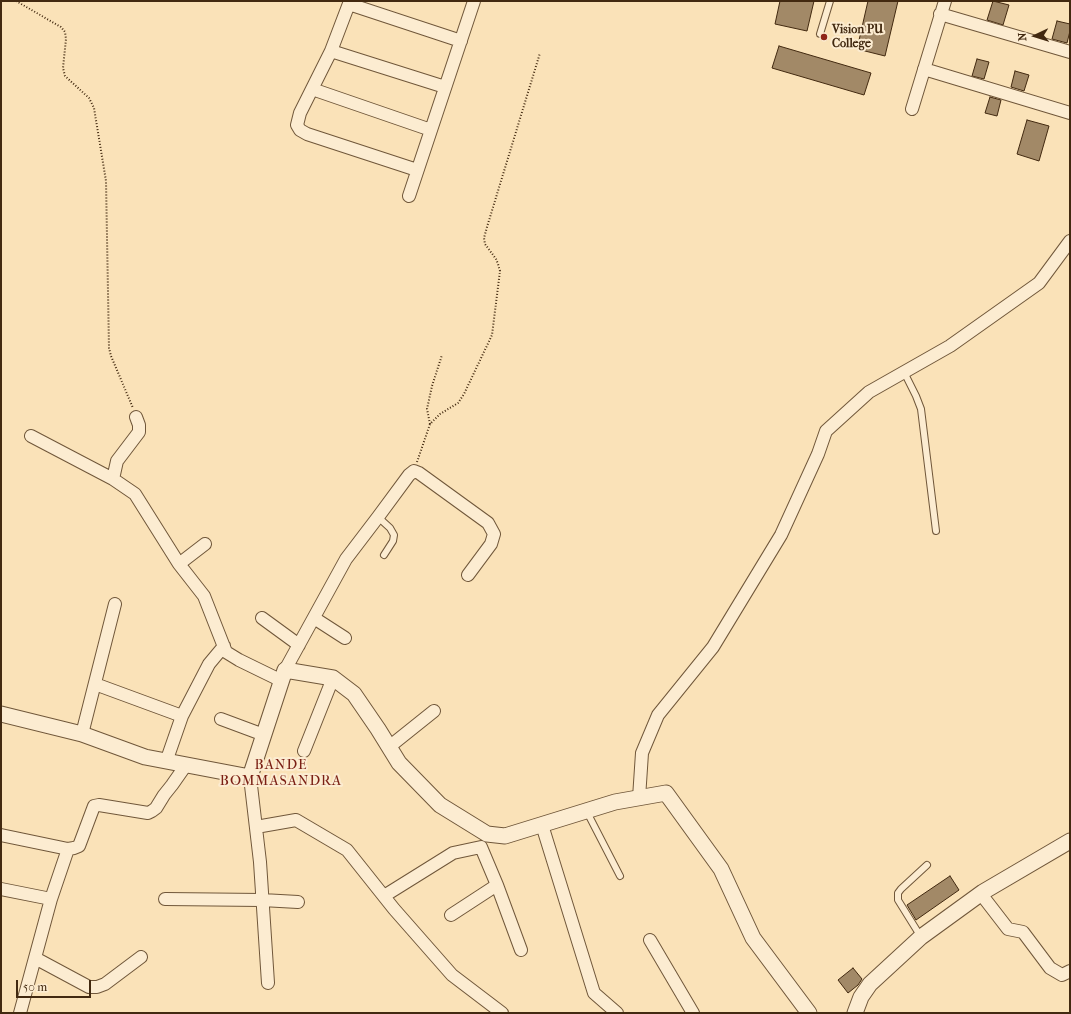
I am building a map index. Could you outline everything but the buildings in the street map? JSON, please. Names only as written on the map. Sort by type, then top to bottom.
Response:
[{"type":"street","points":[[409,196],[474,1]]},
{"type":"street","points":[[912,109],[945,1]]},
{"type":"street","points":[[417,170],[308,134],[300,130],[297,125],[300,113],[331,51],[350,2],[461,41]]},
{"type":"street","points":[[940,14],[1070,52]]},
{"type":"street","points":[[331,51],[445,87]]},
{"type":"street","points":[[924,69],[1070,113]]},
{"type":"street","points":[[312,89],[431,130]]},
{"type":"street","points":[[639,798],[642,753],[658,715],[712,647],[781,535],[818,454],[826,431],[869,392],[950,346],[1039,283],[1070,240]]},
{"type":"street","points":[[113,479],[117,461],[139,432],[139,425],[136,417]]},
{"type":"street","points":[[31,436],[113,479],[134,494],[179,564],[204,596],[226,652],[239,660],[284,676],[332,678],[354,694],[378,729],[398,763],[440,805],[484,841],[497,885],[521,950]]},
{"type":"street","points":[[268,983],[260,862],[250,777],[284,676],[299,645],[346,559],[409,475],[414,471],[419,473],[488,523],[494,534],[491,544],[468,575]]},
{"type":"street","points":[[179,564],[205,544]]},
{"type":"street","points":[[82,734],[115,604]]},
{"type":"street","points":[[262,618],[299,645]]},
{"type":"street","points":[[314,618],[345,638]]},
{"type":"street","points":[[166,762],[182,716],[208,664],[224,646]]},
{"type":"street","points":[[304,751],[332,678]]},
{"type":"street","points":[[95,684],[182,716]]},
{"type":"street","points":[[389,747],[434,711]]},
{"type":"street","points":[[1,714],[82,734],[145,757],[250,777]]},
{"type":"street","points":[[221,719],[264,735]]},
{"type":"street","points":[[1,835],[68,849],[74,848],[79,846],[94,806],[99,805],[148,813],[156,808],[186,765]]},
{"type":"street","points":[[384,896],[453,853],[484,841],[542,825],[615,802],[666,793],[721,869],[753,938],[809,1013]]},
{"type":"street","points":[[256,827],[296,820],[347,850],[384,896],[452,975],[502,1013]]},
{"type":"street","points":[[542,825],[594,993],[617,1013]]},
{"type":"street","points":[[855,1013],[860,997],[870,984],[921,937],[981,894],[1070,841]]},
{"type":"street","points":[[20,1013],[51,900],[68,849]]},
{"type":"street","points":[[451,915],[497,885]]},
{"type":"street","points":[[1,889],[51,900]]},
{"type":"street","points":[[981,894],[1008,929],[1023,932],[1050,968],[1062,975],[1070,971]]},
{"type":"street","points":[[165,899],[298,902]]},
{"type":"street","points":[[650,940],[693,1013]]},
{"type":"street","points":[[35,958],[89,987],[97,987],[105,984],[141,957]]},
{"type":"lane","points":[[820,34],[830,1]]},
{"type":"lane","points":[[904,372],[921,409],[936,531]]},
{"type":"lane","points":[[378,517],[390,528],[394,535],[393,541],[384,555]]},
{"type":"lane","points":[[586,811],[620,876]]},
{"type":"lane","points":[[921,937],[898,900],[898,893],[900,888],[927,865]]},
{"type":"path","points":[[16,1],[61,27],[65,32],[66,39],[63,68],[65,76],[89,98],[94,108],[106,181],[109,348],[136,417]]},
{"type":"path","points":[[414,471],[430,424],[440,414],[458,403],[464,394],[492,335],[500,271],[496,259],[485,244],[484,238],[540,53]]},
{"type":"path","points":[[430,424],[426,409],[442,355]]},
{"type":"place","name":"Vision PU College","points":[[824,37]]},
{"type":"district","name":"BANDE BOMMASANDRA","points":[[281,774]]}]
